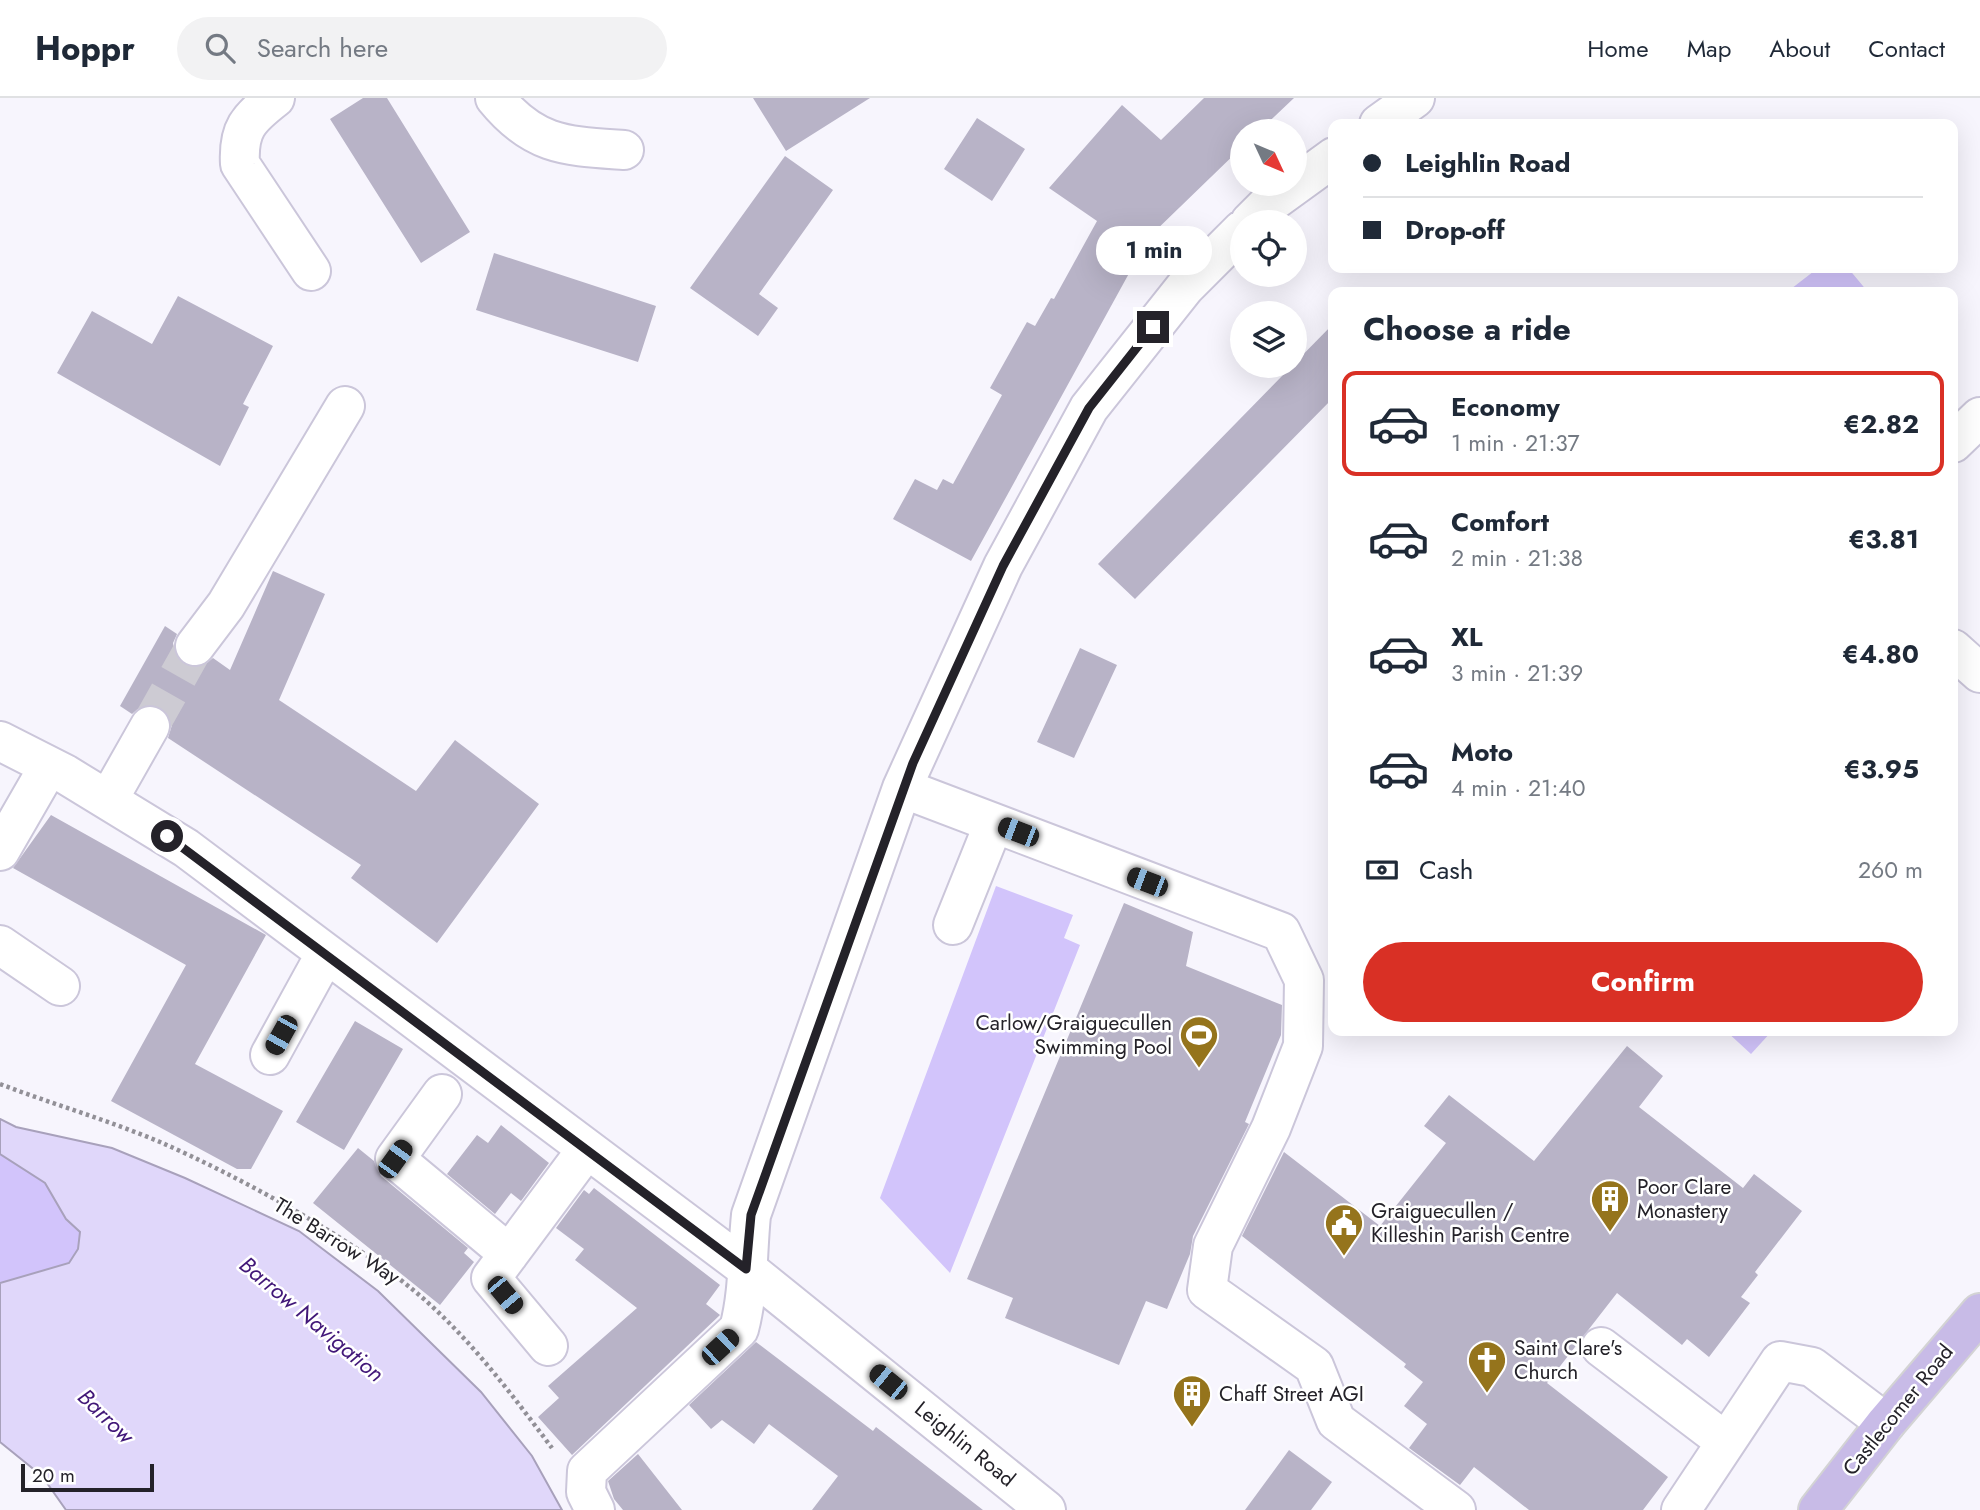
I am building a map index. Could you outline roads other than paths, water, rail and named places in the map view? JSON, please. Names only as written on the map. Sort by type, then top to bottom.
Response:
[{"type":"main road","name":"Castlecomer Road","points":[[1818,1510],[1886,1423],[1980,1313]]},
{"type":"street","points":[[275,98],[250,117],[239,144],[240,164],[311,271]]},
{"type":"street","points":[[495,98],[505,110],[542,139],[573,146],[624,150]]},
{"type":"street","points":[[1386,119],[1415,98]]},
{"type":"street","points":[[1262,210],[1328,161]]},
{"type":"street","points":[[589,1490],[739,1329],[747,1298],[746,1269],[751,1215],[902,788],[1003,566],[1089,408],[1185,287],[1230,242]]},
{"type":"street","points":[[195,646],[226,605],[345,406]]},
{"type":"street","points":[[1958,438],[1980,417]]},
{"type":"street","points":[[1958,653],[1980,673]]},
{"type":"street","points":[[108,800],[150,726]]},
{"type":"street","name":"Leighlin Road","points":[[0,741],[49,766],[186,848],[746,1269],[1046,1510]]},
{"type":"street","points":[[0,851],[49,766]]},
{"type":"street","points":[[902,788],[1281,932],[1304,980],[1303,1046],[1271,1128],[1213,1247],[1207,1290],[1314,1366],[1336,1421],[1456,1510]]},
{"type":"street","points":[[953,925],[993,823]]},
{"type":"street","points":[[0,945],[60,986]]},
{"type":"street","points":[[270,1055],[326,953]]},
{"type":"street","points":[[442,1094],[395,1159],[509,1254]]},
{"type":"street","points":[[548,1346],[491,1278],[587,1149]]},
{"type":"street","points":[[1601,1347],[1726,1442]]},
{"type":"street","points":[[1681,1510],[1780,1361],[1812,1367],[1886,1423]]},
{"type":"water","points":[[0,1119],[16,1127],[112,1148],[185,1178],[299,1231],[378,1291],[481,1392],[532,1456],[562,1510],[66,1510],[42,1476],[0,1442],[0,1283],[69,1263],[78,1249],[80,1232],[66,1219],[45,1183],[0,1154]]},
{"type":"tunnel","points":[[150,726],[195,646]]},
{"type":"place","name":"Carlow/Graiguecullen Swimming Pool","points":[[1199,1069]]},
{"type":"place","name":"Poor Clare Monastery","points":[[1610,1233]]},
{"type":"place","name":"Graiguecullen / Killeshin Parish Centre","points":[[1344,1257]]},
{"type":"place","name":"Saint Clare's Church","points":[[1487,1394]]},
{"type":"place","name":"Chaff Street AGI","points":[[1192,1428]]},
{"type":"water label","name":"Barrow Navigation","points":[[312,1319]]},
{"type":"water label","name":"Barrow","points":[[106,1416]]}]
